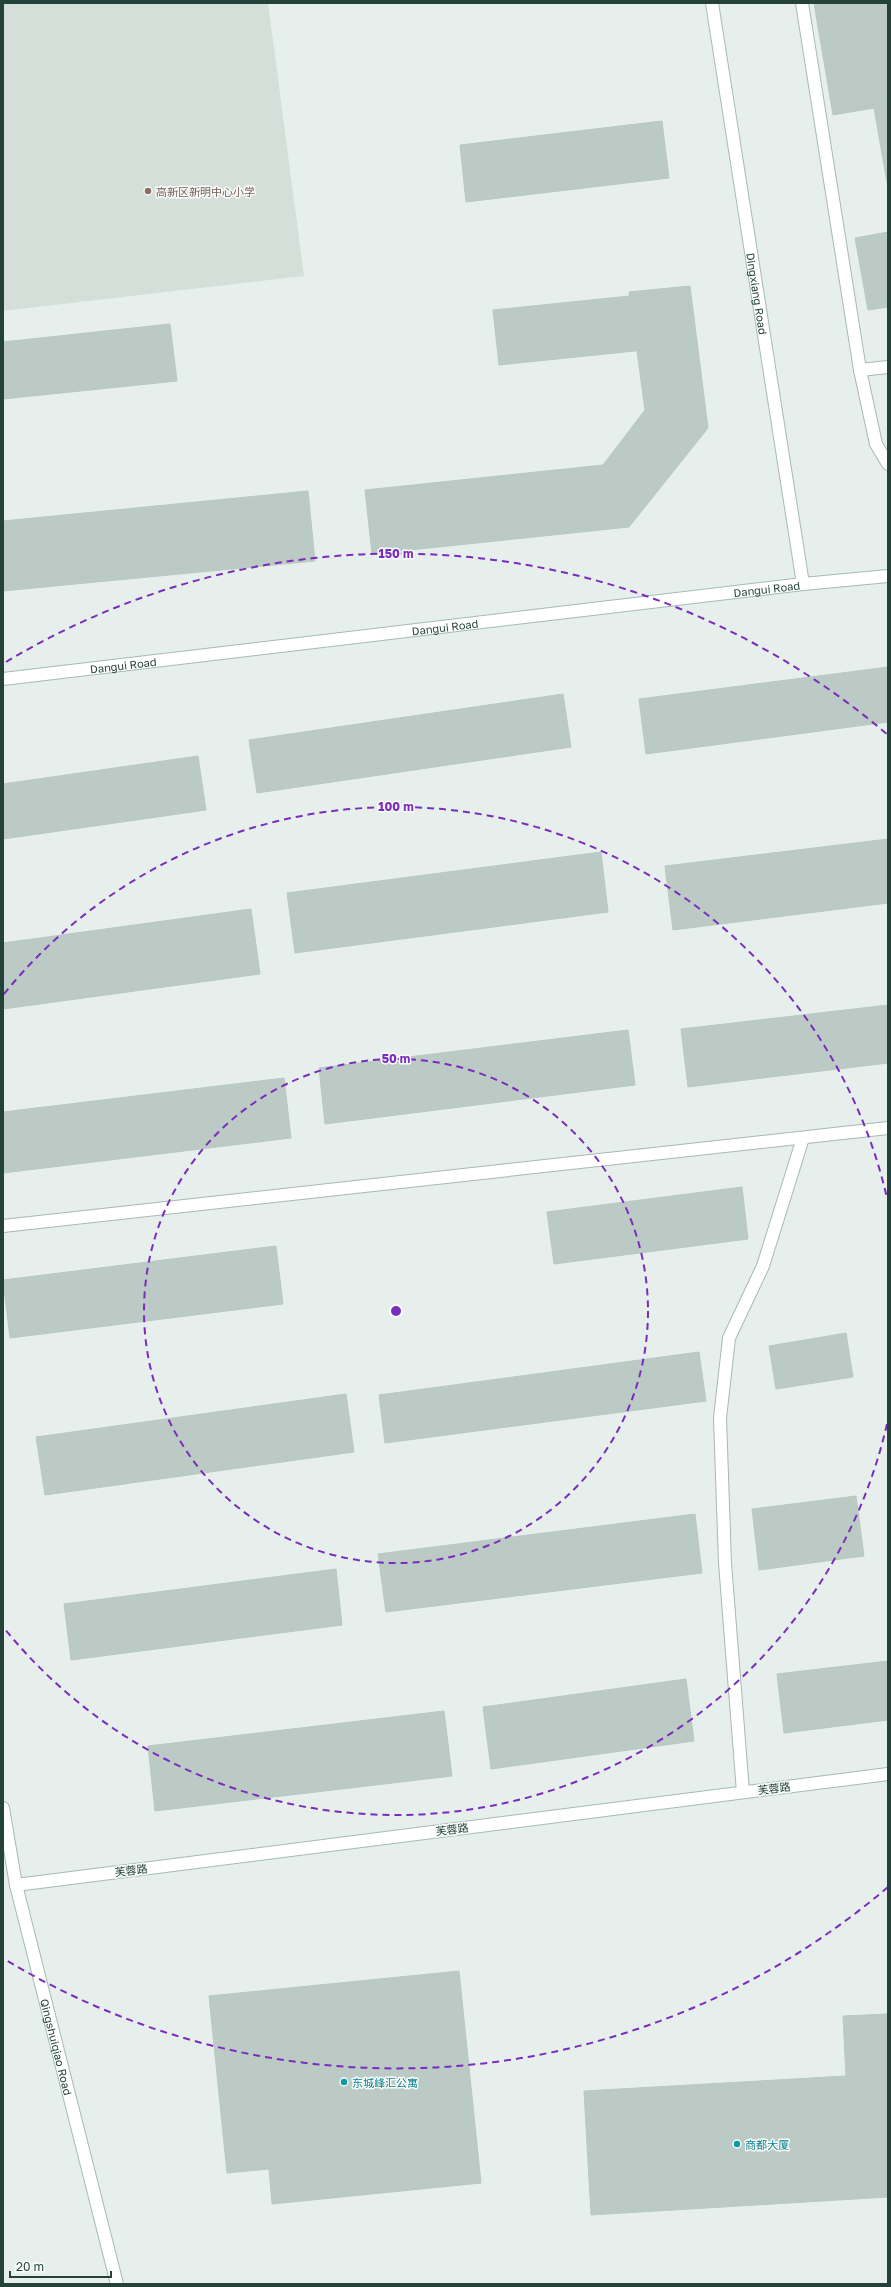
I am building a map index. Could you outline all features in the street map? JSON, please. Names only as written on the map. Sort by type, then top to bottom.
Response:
[{"type":"street","name":"Dingxiang Road","points":[[712,3],[803,584]]},
{"type":"street","points":[[802,3],[860,370],[876,444],[888,464]]},
{"type":"street","points":[[860,370],[888,367]]},
{"type":"street","name":"Dangui Road","points":[[3,679],[803,584],[888,576]]},
{"type":"street","points":[[3,1226],[888,1128]]},
{"type":"street","points":[[743,1792],[725,1563],[720,1418],[729,1338],[763,1266],[803,1138]]},
{"type":"street","name":"芙蓉路","points":[[16,1884],[888,1774]]},
{"type":"street","name":"Qingshuiqiao Road","points":[[3,1808],[16,1884],[117,2284]]},
{"type":"shaded area","name":"高新区新明中心小学","points":[[3,3],[268,3],[304,276],[3,311]]},
{"type":"building","points":[[814,3],[888,3],[888,188],[874,108],[833,115]]},
{"type":"building","points":[[888,39],[888,102],[838,111],[827,50]]},
{"type":"building","points":[[662,121],[669,178],[466,202],[460,145]]},
{"type":"building","points":[[888,232],[888,307],[868,310],[855,238]]},
{"type":"building","points":[[888,236],[888,302],[870,305],[860,240]]},
{"type":"building","points":[[690,286],[708,428],[629,527],[372,554],[365,490],[603,465],[645,410],[629,292]]},
{"type":"building","points":[[688,290],[693,345],[499,365],[493,310]]},
{"type":"building","points":[[170,324],[177,381],[3,399],[3,342]]},
{"type":"building","points":[[620,465],[626,523],[377,549],[371,491]]},
{"type":"building","points":[[308,491],[315,561],[3,591],[3,521]]},
{"type":"building","points":[[304,498],[310,556],[3,586],[3,527]]},
{"type":"building","points":[[888,667],[888,722],[646,754],[639,699]]},
{"type":"building","points":[[563,694],[571,747],[257,793],[249,740]]},
{"type":"building","points":[[198,756],[206,810],[3,839],[3,784]]},
{"type":"building","points":[[888,839],[888,903],[673,930],[665,866]]},
{"type":"building","points":[[601,852],[608,912],[295,953],[287,893]]},
{"type":"building","points":[[251,909],[260,974],[3,1009],[3,943]]},
{"type":"building","points":[[888,1005],[888,1063],[688,1087],[681,1029]]},
{"type":"building","points":[[628,1030],[635,1085],[325,1124],[319,1068]]},
{"type":"building","points":[[284,1078],[291,1138],[3,1173],[3,1112]]},
{"type":"building","points":[[742,1187],[748,1239],[554,1264],[547,1212]]},
{"type":"building","points":[[276,1246],[283,1304],[10,1338],[3,1280]]},
{"type":"building","points":[[846,1333],[853,1377],[776,1389],[769,1346]]},
{"type":"building","points":[[699,1352],[706,1401],[385,1443],[379,1395]]},
{"type":"building","points":[[346,1394],[354,1452],[45,1495],[36,1437]]},
{"type":"building","points":[[856,1496],[864,1556],[759,1570],[752,1509]]},
{"type":"building","points":[[695,1514],[702,1573],[386,1612],[378,1554]]},
{"type":"building","points":[[336,1569],[342,1625],[71,1660],[64,1604]]},
{"type":"building","points":[[888,1661],[888,1720],[784,1733],[777,1674]]},
{"type":"building","points":[[686,1679],[694,1741],[491,1769],[483,1707]]},
{"type":"building","points":[[444,1711],[452,1776],[155,1811],[148,1746]]},
{"type":"building","name":"东城峰汇公寓","points":[[459,1971],[481,2183],[272,2204],[269,2169],[227,2173],[209,1996]]},
{"type":"building","name":"商都大厦","points":[[888,2014],[888,2197],[591,2215],[584,2091],[846,2076],[843,2016]]},
{"type":"place","name":"高新区新明中心小学","points":[[148,191]]},
{"type":"place","name":"东城峰汇公寓","points":[[344,2082]]},
{"type":"place","name":"商都大厦","points":[[737,2144]]}]
